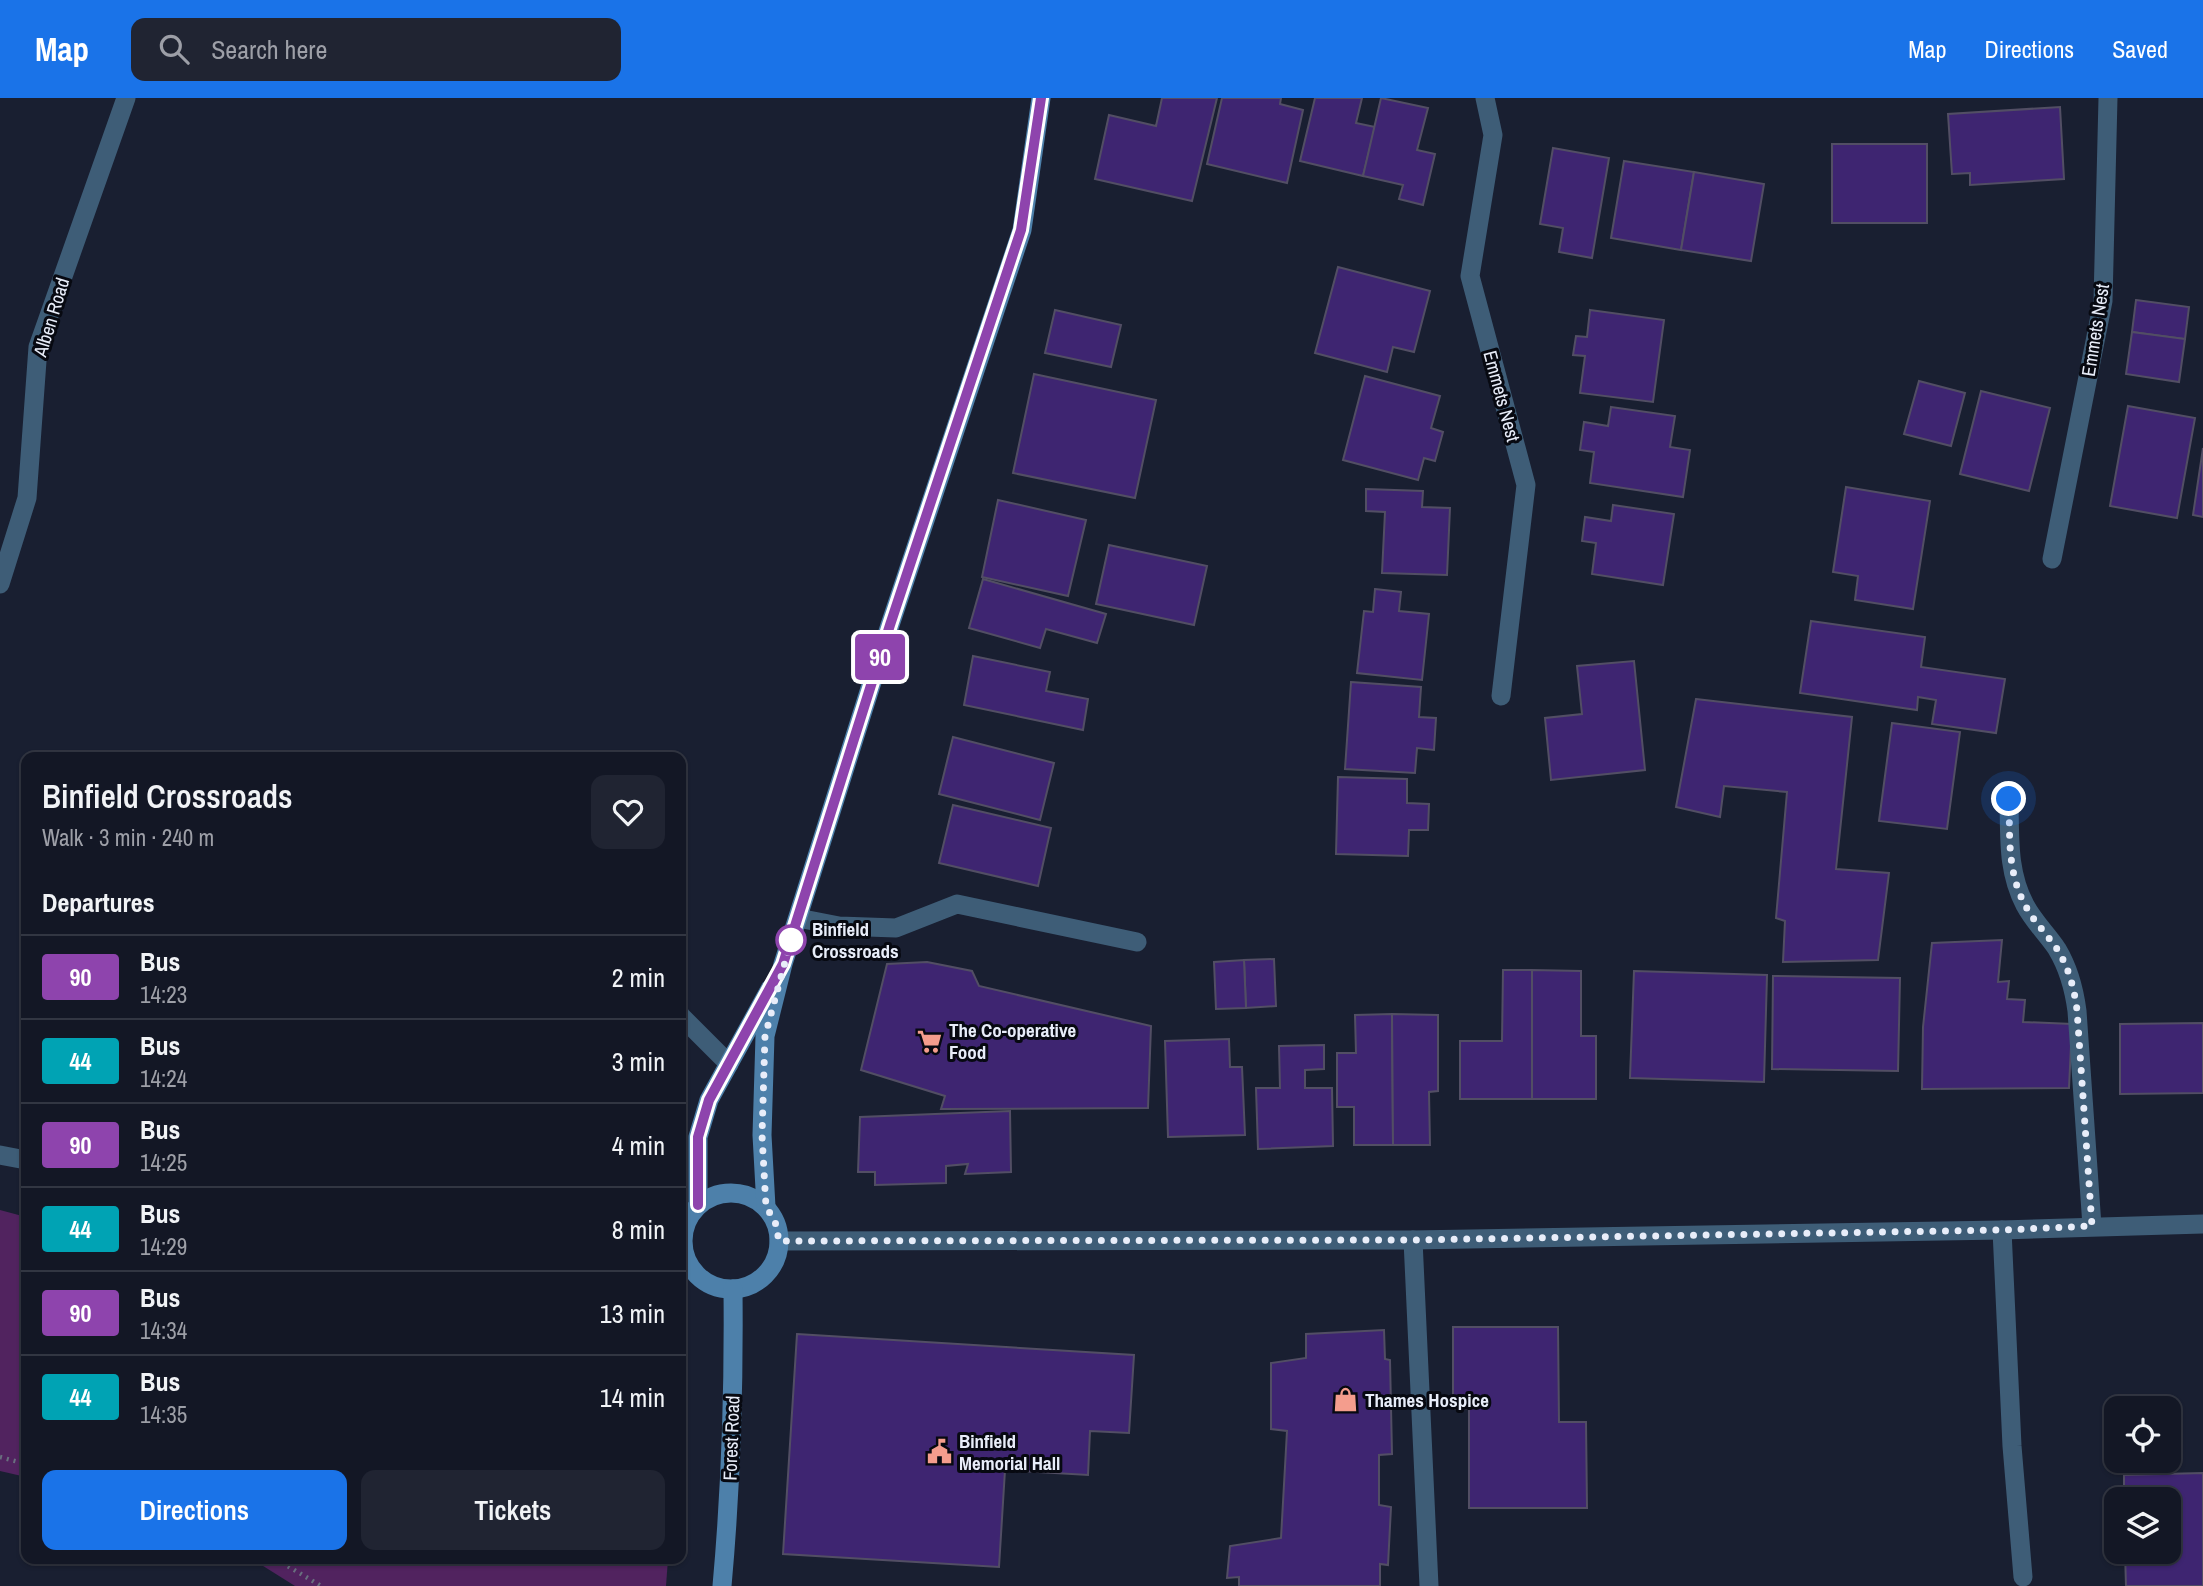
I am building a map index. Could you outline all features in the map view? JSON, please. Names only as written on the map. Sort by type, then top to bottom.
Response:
[{"type":"main road","points":[[766,1207],[762,1135],[765,1036],[783,964],[890,625],[1021,230],[1041,98]]},
{"type":"main road","points":[[698,1205],[698,1137],[709,1100],[783,964]]},
{"type":"main road","points":[[686,1224],[698,1205],[711,1197],[724,1192],[740,1193],[754,1198],[766,1207],[775,1221],[779,1241],[772,1267],[748,1286],[733,1289],[710,1284],[700,1278],[691,1269],[686,1256]]},
{"type":"main road","name":"Forest Road","points":[[722,1586],[728,1515],[733,1289]]},
{"type":"street","name":"Alben Road","points":[[0,584],[27,498],[38,347],[126,98]]},
{"type":"street","name":"Emmets Nest","points":[[1485,98],[1493,135],[1469,276],[1526,485],[1501,696]]},
{"type":"street","name":"Emmets Nest","points":[[2052,559],[2103,301],[2108,98]]},
{"type":"street","points":[[2009,799],[2011,871],[2024,904],[2038,927],[2057,948],[2073,980],[2092,1226]]},
{"type":"street","points":[[798,918],[839,926],[896,928],[957,904],[1137,942]]},
{"type":"street","points":[[686,1021],[729,1064]]},
{"type":"street","points":[[0,1155],[21,1159]]},
{"type":"street","points":[[779,1241],[1413,1240],[2203,1224]]},
{"type":"street","points":[[2002,1230],[2011,1446],[2023,1577]]},
{"type":"street","points":[[1413,1240],[1429,1586]]},
{"type":"path","points":[[0,1457],[21,1463]]},
{"type":"path","points":[[284,1564],[321,1586]]},
{"type":"shaded area","points":[[0,1210],[21,1216],[21,1476],[0,1471]]},
{"type":"shaded area","points":[[260,1564],[668,1564],[666,1586],[295,1586]]},
{"type":"building","points":[[1162,98],[1217,98],[1192,201],[1095,179],[1109,115],[1156,126]]},
{"type":"building","points":[[1222,98],[1281,98],[1280,104],[1303,110],[1287,183],[1207,164]]},
{"type":"building","points":[[1315,98],[1362,98],[1356,123],[1375,127],[1363,176],[1300,161]]},
{"type":"building","points":[[1381,98],[1428,108],[1417,150],[1435,154],[1423,205],[1399,199],[1403,185],[1363,176]]},
{"type":"building","points":[[2060,107],[2064,179],[1970,185],[1970,173],[1952,174],[1948,114]]},
{"type":"building","points":[[1832,144],[1927,144],[1927,223],[1832,223]]},
{"type":"building","points":[[1553,148],[1609,158],[1592,258],[1559,252],[1563,228],[1540,224]]},
{"type":"building","points":[[1624,161],[1694,172],[1681,250],[1611,238]]},
{"type":"building","points":[[1694,172],[1764,184],[1751,261],[1681,250]]},
{"type":"building","points":[[1338,267],[1430,291],[1414,352],[1393,347],[1387,372],[1315,353]]},
{"type":"building","points":[[2136,300],[2189,307],[2185,339],[2132,332]]},
{"type":"building","points":[[1055,310],[1121,325],[1111,367],[1045,353]]},
{"type":"building","points":[[1590,310],[1664,320],[1653,402],[1580,393],[1585,356],[1573,355],[1576,336],[1587,337]]},
{"type":"building","points":[[2132,332],[2185,339],[2179,382],[2126,374]]},
{"type":"building","points":[[1034,374],[1156,400],[1135,498],[1013,473]]},
{"type":"building","points":[[1365,376],[1440,396],[1431,428],[1443,432],[1435,461],[1424,458],[1418,480],[1343,460]]},
{"type":"building","points":[[1919,381],[1965,393],[1951,446],[1904,434]]},
{"type":"building","points":[[1981,391],[2050,408],[2029,491],[1960,474]]},
{"type":"building","points":[[2128,406],[2195,418],[2177,518],[2110,506]]},
{"type":"building","points":[[1611,407],[1675,416],[1670,447],[1690,450],[1683,497],[1590,483],[1594,452],[1580,450],[1584,422],[1608,426]]},
{"type":"building","points":[[2203,448],[2203,517],[2193,515]]},
{"type":"building","points":[[1846,487],[1930,501],[1913,609],[1855,600],[1858,576],[1833,572]]},
{"type":"building","points":[[1366,489],[1423,491],[1422,507],[1450,508],[1447,575],[1382,573],[1385,512],[1366,511]]},
{"type":"building","points":[[998,500],[1086,520],[1068,596],[982,577]]},
{"type":"building","points":[[1613,505],[1674,514],[1663,585],[1592,574],[1596,543],[1582,541],[1585,517],[1611,521]]},
{"type":"building","points":[[1109,545],[1207,566],[1194,625],[1096,604]]},
{"type":"building","points":[[983,579],[1106,614],[1097,643],[1046,629],[1040,648],[969,628]]},
{"type":"building","points":[[1375,589],[1401,592],[1399,611],[1429,614],[1422,680],[1357,673],[1364,611],[1373,612]]},
{"type":"building","points":[[1811,621],[1925,637],[1921,667],[2005,679],[1996,733],[1932,724],[1936,700],[1918,697],[1917,710],[1800,693]]},
{"type":"building","points":[[973,656],[1050,672],[1046,691],[1088,699],[1083,730],[964,705]]},
{"type":"building","points":[[1634,661],[1645,770],[1551,780],[1545,718],[1582,714],[1577,666]]},
{"type":"building","points":[[1351,682],[1421,687],[1419,717],[1436,718],[1434,750],[1417,748],[1415,773],[1345,769]]},
{"type":"building","points":[[1696,699],[1852,717],[1836,869],[1889,873],[1878,960],[1783,962],[1785,921],[1776,918],[1787,792],[1724,786],[1720,817],[1676,807]]},
{"type":"building","points":[[1892,723],[1960,732],[1947,829],[1879,821]]},
{"type":"building","points":[[953,737],[1054,763],[1040,820],[939,794]]},
{"type":"building","points":[[1338,777],[1407,779],[1407,803],[1429,804],[1428,830],[1409,830],[1408,856],[1336,854]]},
{"type":"building","points":[[953,805],[1051,828],[1038,886],[939,863]]},
{"type":"building","points":[[2002,940],[1998,982],[2009,981],[2007,999],[2025,1000],[2023,1022],[2072,1024],[2069,1088],[1922,1089],[1923,1027],[1932,943]]},
{"type":"building","points":[[1274,959],[1276,1006],[1246,1008],[1244,960]]},
{"type":"building","points":[[1244,960],[1246,1008],[1216,1009],[1214,962]]},
{"type":"building","points":[[927,962],[972,971],[979,986],[1151,1026],[1148,1108],[941,1109],[945,1096],[861,1070],[887,964]]},
{"type":"building","points":[[1503,970],[1532,970],[1532,1099],[1460,1099],[1460,1041],[1502,1041]]},
{"type":"building","points":[[1532,970],[1581,971],[1581,1036],[1596,1036],[1596,1099],[1532,1099]]},
{"type":"building","points":[[1634,971],[1767,975],[1764,1082],[1630,1078]]},
{"type":"building","points":[[1773,976],[1900,978],[1898,1071],[1772,1069]]},
{"type":"building","points":[[1392,1014],[1393,1145],[1354,1145],[1354,1107],[1337,1107],[1337,1053],[1356,1053],[1355,1015]]},
{"type":"building","points":[[1392,1014],[1438,1015],[1438,1091],[1429,1092],[1430,1145],[1393,1145]]},
{"type":"building","points":[[2203,1023],[2203,1093],[2120,1094],[2120,1024]]},
{"type":"building","points":[[1229,1039],[1230,1067],[1242,1067],[1245,1135],[1168,1137],[1165,1041]]},
{"type":"building","points":[[1324,1045],[1324,1069],[1305,1070],[1305,1088],[1332,1088],[1333,1146],[1258,1149],[1256,1088],[1280,1088],[1279,1046]]},
{"type":"building","points":[[1010,1111],[1011,1172],[965,1174],[968,1164],[946,1166],[946,1183],[875,1185],[875,1172],[858,1172],[860,1117]]},
{"type":"building","points":[[1453,1327],[1558,1327],[1559,1422],[1586,1422],[1587,1508],[1469,1508],[1469,1409],[1453,1409]]},
{"type":"building","points":[[1384,1330],[1385,1359],[1390,1360],[1392,1454],[1379,1455],[1379,1505],[1391,1507],[1388,1565],[1380,1564],[1380,1586],[1239,1586],[1239,1577],[1227,1578],[1230,1546],[1281,1538],[1287,1431],[1271,1429],[1271,1363],[1306,1358],[1306,1334]]},
{"type":"building","name":"Binfield Memorial Hall","points":[[797,1334],[1134,1355],[1129,1433],[1090,1431],[1088,1475],[1005,1470],[999,1567],[783,1554]]},
{"type":"building","points":[[2203,1473],[2203,1586],[2126,1586],[2125,1564],[2181,1564],[2181,1487],[2124,1487],[2124,1475]]},
{"type":"bus line","name":"90","points":[[698,1205],[698,1137],[709,1100],[783,964],[890,625],[1021,230],[1041,98]]},
{"type":"place","name":"Binfield Crossroads","points":[[791,940]]},
{"type":"place","name":"The Co-operative Food","points":[[929,1041]]},
{"type":"place","name":"Thames Hospice","points":[[1345,1400]]},
{"type":"place","name":"Binfield Memorial Hall","points":[[939,1452]]},
{"type":"route","points":[[791,940],[765,1036],[762,1135],[766,1207],[775,1221],[779,1241],[1413,1240],[2002,1230],[2092,1226],[2073,980],[2057,948],[2038,927],[2024,904],[2011,871],[2009,799]]}]
